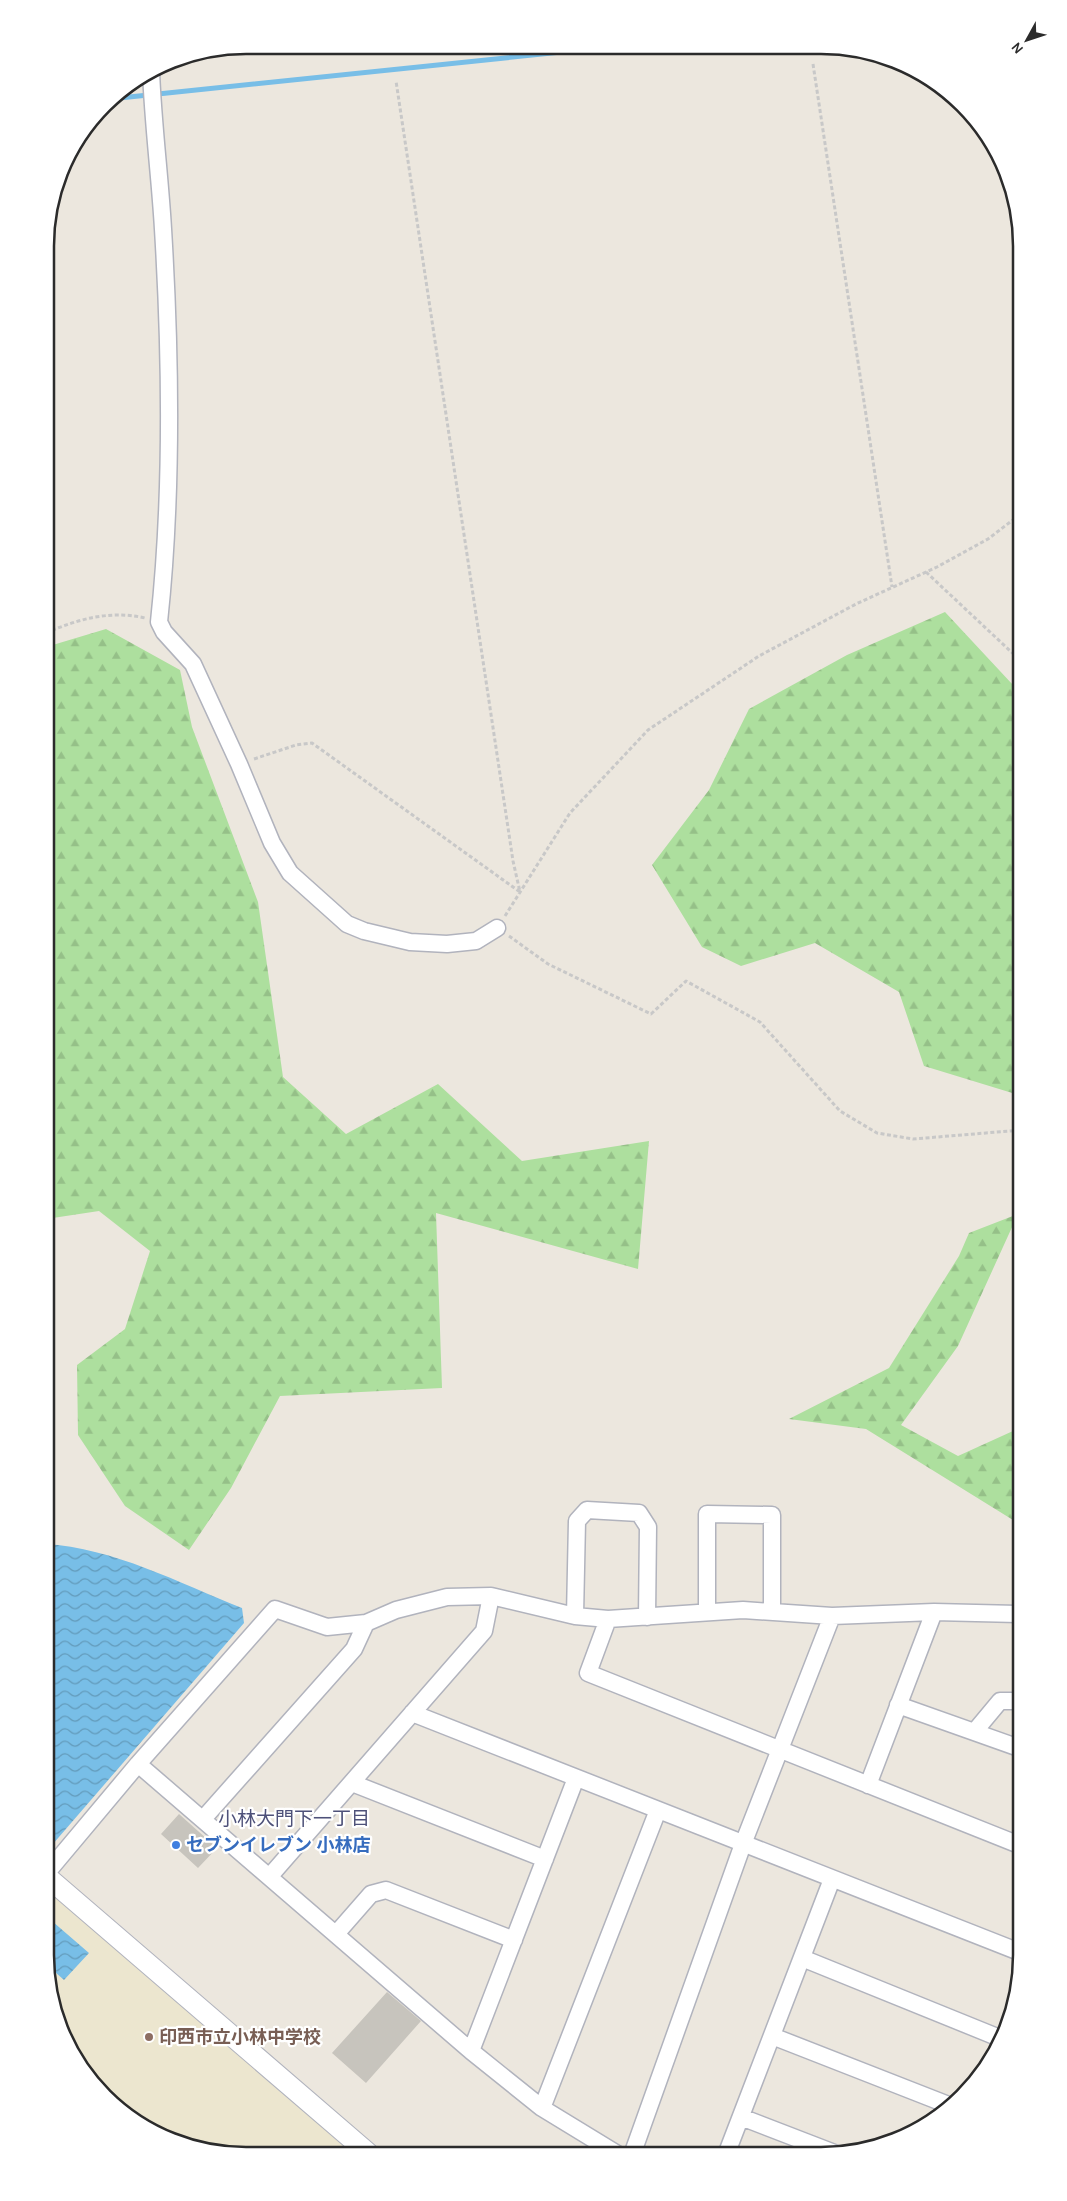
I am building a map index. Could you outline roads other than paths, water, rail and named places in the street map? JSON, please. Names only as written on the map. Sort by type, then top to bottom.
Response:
[{"type":"street","points":[[152,78],[163,231],[169,432],[166,538],[159,622],[164,632],[193,664],[239,764],[272,843],[290,873],[348,924],[364,931],[410,942],[447,944],[476,941],[497,928]]},
{"type":"street","points":[[575,1616],[577,1521],[587,1510],[639,1513],[648,1527],[647,1616]]},
{"type":"street","points":[[708,1612],[707,1514],[772,1515],[772,1612]]},
{"type":"street","points":[[270,1876],[484,1631],[491,1596]]},
{"type":"street","points":[[54,1864],[138,1764],[275,1609],[327,1627],[366,1623],[396,1610],[447,1597],[491,1596],[575,1616],[608,1619],[743,1610],[832,1616],[934,1612],[1013,1614]]},
{"type":"street","points":[[868,1785],[934,1612]]},
{"type":"street","points":[[635,2147],[743,1844],[832,1616]]},
{"type":"street","points":[[608,1619],[588,1673],[1013,1842]]},
{"type":"street","points":[[203,1819],[354,1649],[366,1623]]},
{"type":"street","points":[[975,1731],[1000,1701],[1013,1701]]},
{"type":"street","points":[[898,1705],[1013,1746]]},
{"type":"street","points":[[412,1713],[1013,1949]]},
{"type":"street","points":[[138,1764],[471,2051],[542,2108],[605,2147]]},
{"type":"street","points":[[471,2051],[576,1778]]},
{"type":"street","points":[[352,1783],[545,1859]]},
{"type":"street","points":[[542,2108],[658,1810]]},
{"type":"street","points":[[729,2147],[832,1879]]},
{"type":"street","points":[[54,1883],[361,2147]]},
{"type":"street","points":[[336,1934],[371,1894],[386,1890],[514,1940]]},
{"type":"street","points":[[802,1958],[995,2036]]},
{"type":"street","points":[[772,2036],[944,2103]]},
{"type":"street","points":[[741,2117],[818,2147]]},
{"type":"water","points":[[54,1545],[96,1552],[146,1568],[242,1608],[244,1623],[54,1843]]},
{"type":"water","points":[[54,1923],[89,1953],[64,1980],[54,1971]]},
{"type":"waterway","points":[[123,98],[543,54]]},
{"type":"place","name":"セブンイレブン 小林店","points":[[176,1845]]},
{"type":"place","name":"印西市立小林中学校","points":[[149,2037]]},
{"type":"district","name":"小林大門下一丁目","points":[[294,1818]]}]
